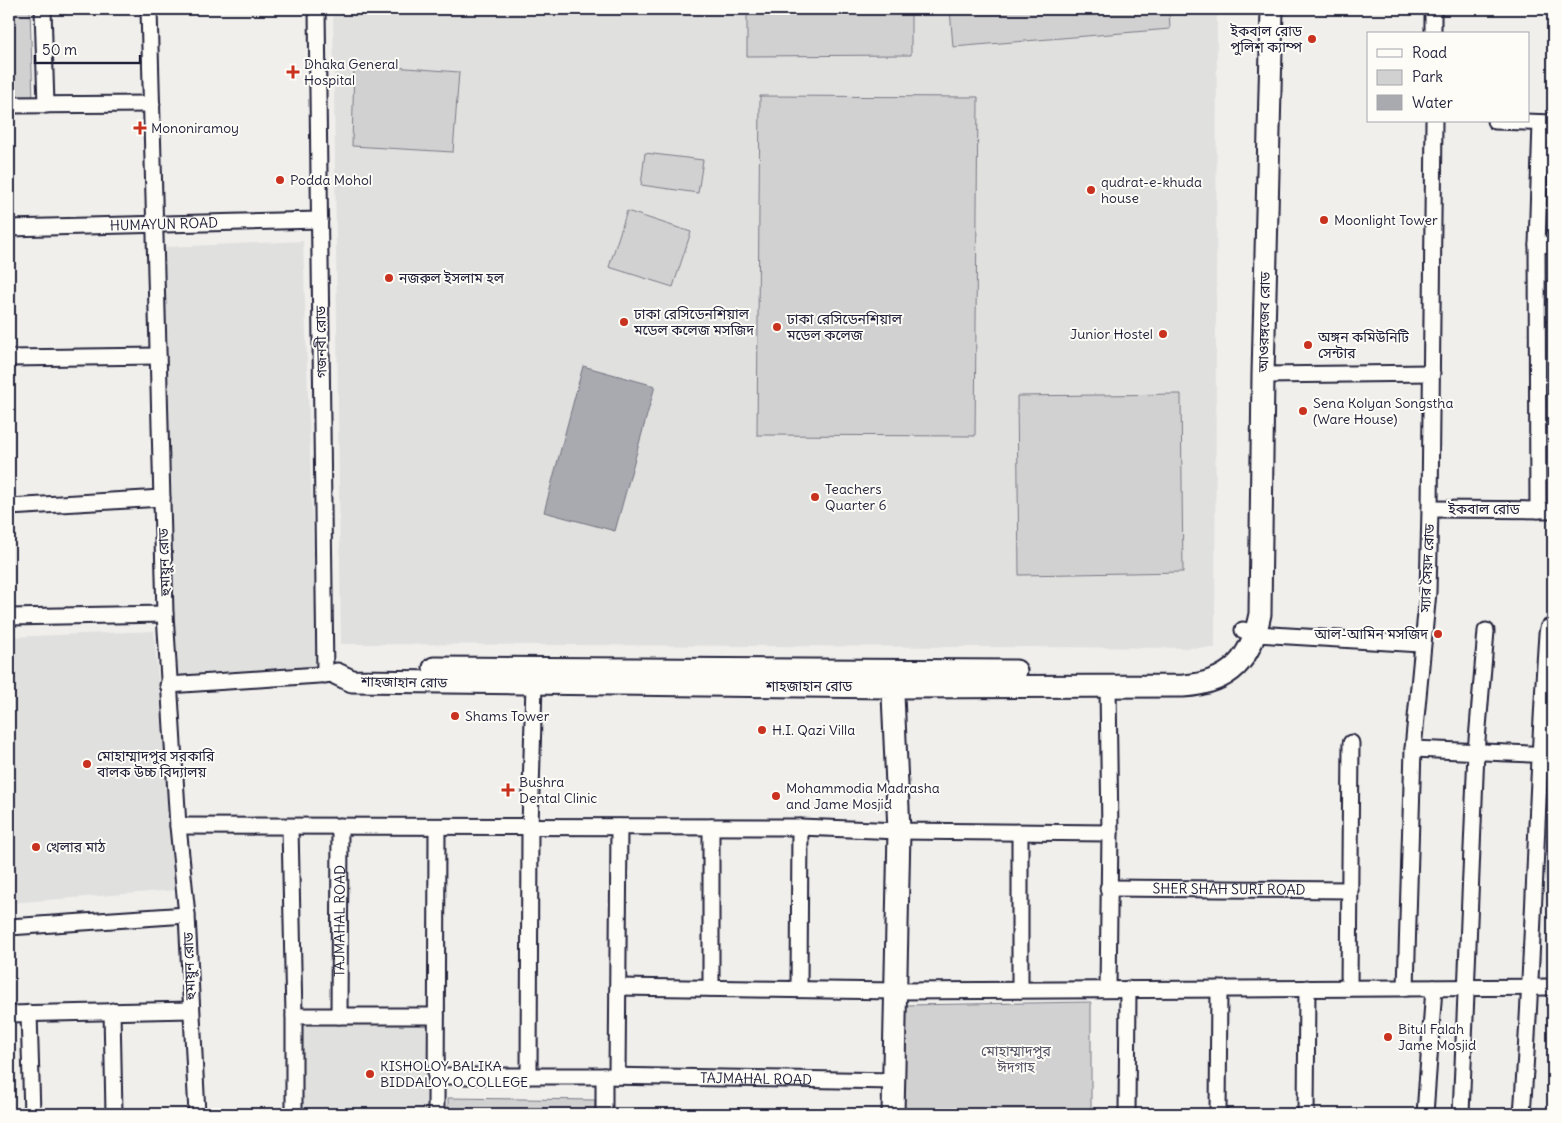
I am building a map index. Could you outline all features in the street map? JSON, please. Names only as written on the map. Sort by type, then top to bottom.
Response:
[{"type":"street","points":[[42,9],[46,105]]},
{"type":"street","name":"হুমায়ুন রোড","points":[[149,9],[168,685],[178,826],[187,915],[197,1114]]},
{"type":"street","name":"গজনবী রোড","points":[[318,9],[320,220],[331,675]]},
{"type":"street","name":"আওরঙ্গজেব রোড","points":[[1250,632],[1260,614],[1263,374],[1260,9]]},
{"type":"street","name":"আওরঙ্গজেব রোড","points":[[1250,632],[1248,611],[1261,238],[1272,9]]},
{"type":"street","points":[[1433,9],[1433,32]]},
{"type":"street","points":[[9,105],[152,104]]},
{"type":"street","name":"স্যার সৈয়দ রোড","points":[[1414,749],[1421,644],[1428,592],[1434,122]]},
{"type":"street","name":"ইকবাল রোড","points":[[1430,509],[1546,510],[1537,245],[1547,123],[1521,122]]},
{"type":"street","name":"HUMAYUN ROAD","points":[[9,228],[320,220]]},
{"type":"street","points":[[1537,245],[1553,244]]},
{"type":"street","points":[[9,358],[158,356]]},
{"type":"street","points":[[1263,374],[1432,373]]},
{"type":"street","points":[[9,507],[162,498]]},
{"type":"street","points":[[9,617],[165,614]]},
{"type":"street","points":[[1522,1114],[1546,755],[1547,634],[1548,628],[1553,628]]},
{"type":"street","points":[[1462,1114],[1476,752],[1486,631]]},
{"type":"street","points":[[1250,632],[1421,644]]},
{"type":"street","name":"শাহজাহান রোড","points":[[331,675],[352,667],[892,679],[1108,686],[1183,686],[1210,682],[1237,667],[1250,632]]},
{"type":"street","name":"শাহজাহান রোড","points":[[331,675],[352,681],[534,684],[1196,672],[1208,670],[1228,657],[1250,632]]},
{"type":"street","points":[[168,685],[331,675]]},
{"type":"street","points":[[892,679],[899,831],[893,1114]]},
{"type":"street","points":[[528,1076],[530,827],[534,684]]},
{"type":"street","points":[[1108,686],[1110,833],[1108,989]]},
{"type":"street","points":[[1349,988],[1352,743]]},
{"type":"street","points":[[1406,988],[1414,749],[1546,755]]},
{"type":"street","points":[[178,826],[800,827],[899,831],[1110,833]]},
{"type":"street","name":"TAJMAHAL ROAD","points":[[339,1016],[340,826]]},
{"type":"street","points":[[290,827],[294,1114]]},
{"type":"street","points":[[436,1114],[437,827]]},
{"type":"street","points":[[604,1114],[611,1076],[619,987],[619,827]]},
{"type":"street","points":[[710,988],[711,827]]},
{"type":"street","points":[[799,988],[800,827]]},
{"type":"street","points":[[1020,833],[1020,990]]},
{"type":"street","name":"SHER SHAH SURI ROAD","points":[[1108,888],[1350,890]]},
{"type":"street","points":[[9,927],[187,915]]},
{"type":"street","points":[[619,987],[799,988],[896,991],[1553,987]]},
{"type":"street","points":[[1306,988],[1306,1114]]},
{"type":"street","points":[[1425,1114],[1434,988]]},
{"type":"street","points":[[1127,1114],[1128,989]]},
{"type":"street","points":[[1218,1114],[1219,989]]},
{"type":"street","points":[[9,1014],[191,1010]]},
{"type":"street","points":[[112,1011],[114,1114]]},
{"type":"street","points":[[29,1013],[32,1114]]},
{"type":"street","points":[[294,1016],[436,1016]]},
{"type":"street","name":"TAJMAHAL ROAD","points":[[436,1076],[611,1076],[894,1081]]},
{"type":"shaded area","name":"ঢাকা রেসিডেনশিয়াল মডেল কলেজ","points":[[333,9],[1217,9],[1215,648],[341,644]]},
{"type":"shaded area","points":[[303,241],[317,668],[172,680],[165,247]]},
{"type":"shaded area","name":"মোহাম্মাদপুর সরকারি বালক উচ্চ বিদ্যালয়","points":[[154,631],[176,890],[9,903],[9,637]]},
{"type":"shaded area","points":[[426,1019],[428,1114],[303,1114],[302,1022]]},
{"type":"green space","points":[[9,9],[30,9],[33,101],[9,102]]},
{"type":"green space","points":[[747,9],[911,9],[911,55],[747,56]]},
{"type":"green space","points":[[950,9],[1169,9],[1170,29],[953,47]]},
{"type":"green space","points":[[354,64],[459,72],[453,152],[352,146]]},
{"type":"green space","points":[[760,96],[978,97],[975,436],[757,435]]},
{"type":"green space","points":[[645,153],[703,160],[698,193],[641,185]]},
{"type":"green space","points":[[627,211],[691,232],[673,287],[609,267]]},
{"type":"green space","points":[[1181,394],[1183,572],[1019,575],[1017,396]]},
{"type":"green space","name":"মোহাম্মাদপুর ঈদগাহ","points":[[1091,1002],[1091,1114],[904,1114],[906,1005]]},
{"type":"green space","points":[[448,1098],[595,1100],[595,1114],[448,1114]]},
{"type":"water","points":[[583,366],[655,386],[615,531],[544,512]]},
{"type":"place","name":"ইকবাল রোড পুলিশ ক্যাম্প","points":[[1312,39]]},
{"type":"place","name":"Dhaka General Hospital","points":[[293,72]]},
{"type":"place","name":"Mononiramoy","points":[[140,128]]},
{"type":"place","name":"Podda Mohol","points":[[280,180]]},
{"type":"place","name":"qudrat-e-khuda house","points":[[1091,190]]},
{"type":"place","name":"Moonlight Tower","points":[[1324,220]]},
{"type":"place","name":"নজরুল ইসলাম হল","points":[[389,278]]},
{"type":"place","name":"ঢাকা রেসিডেনশিয়াল মডেল কলেজ মসজিদ","points":[[624,322]]},
{"type":"place","name":"ঢাকা রেসিডেনশিয়াল মডেল কলেজ","points":[[777,327]]},
{"type":"place","name":"Junior Hostel","points":[[1163,334]]},
{"type":"place","name":"অঙ্গন কমিউনিটি সেন্টার","points":[[1308,345]]},
{"type":"place","name":"Sena Kolyan Songstha (Ware House)","points":[[1303,411]]},
{"type":"place","name":"Teachers Quarter 6","points":[[815,497]]},
{"type":"place","name":"আল-আমিন মসজিদ","points":[[1438,634]]},
{"type":"place","name":"Shams Tower","points":[[455,716]]},
{"type":"place","name":"H.I. Qazi Villa","points":[[762,730]]},
{"type":"place","name":"মোহাম্মাদপুর সরকারি বালক উচ্চ বিদ্যালয়","points":[[87,764]]},
{"type":"place","name":"Bushra Dental Clinic","points":[[508,790]]},
{"type":"place","name":"Mohammodia Madrasha and Jame Mosjid","points":[[776,796]]},
{"type":"place","name":"খেলার মাঠ","points":[[36,847]]},
{"type":"place","name":"Bitul Falah Jame Mosjid","points":[[1388,1037]]},
{"type":"place","name":"KISHOLOY BALIKA BIDDALOY O COLLEGE","points":[[370,1074]]}]
